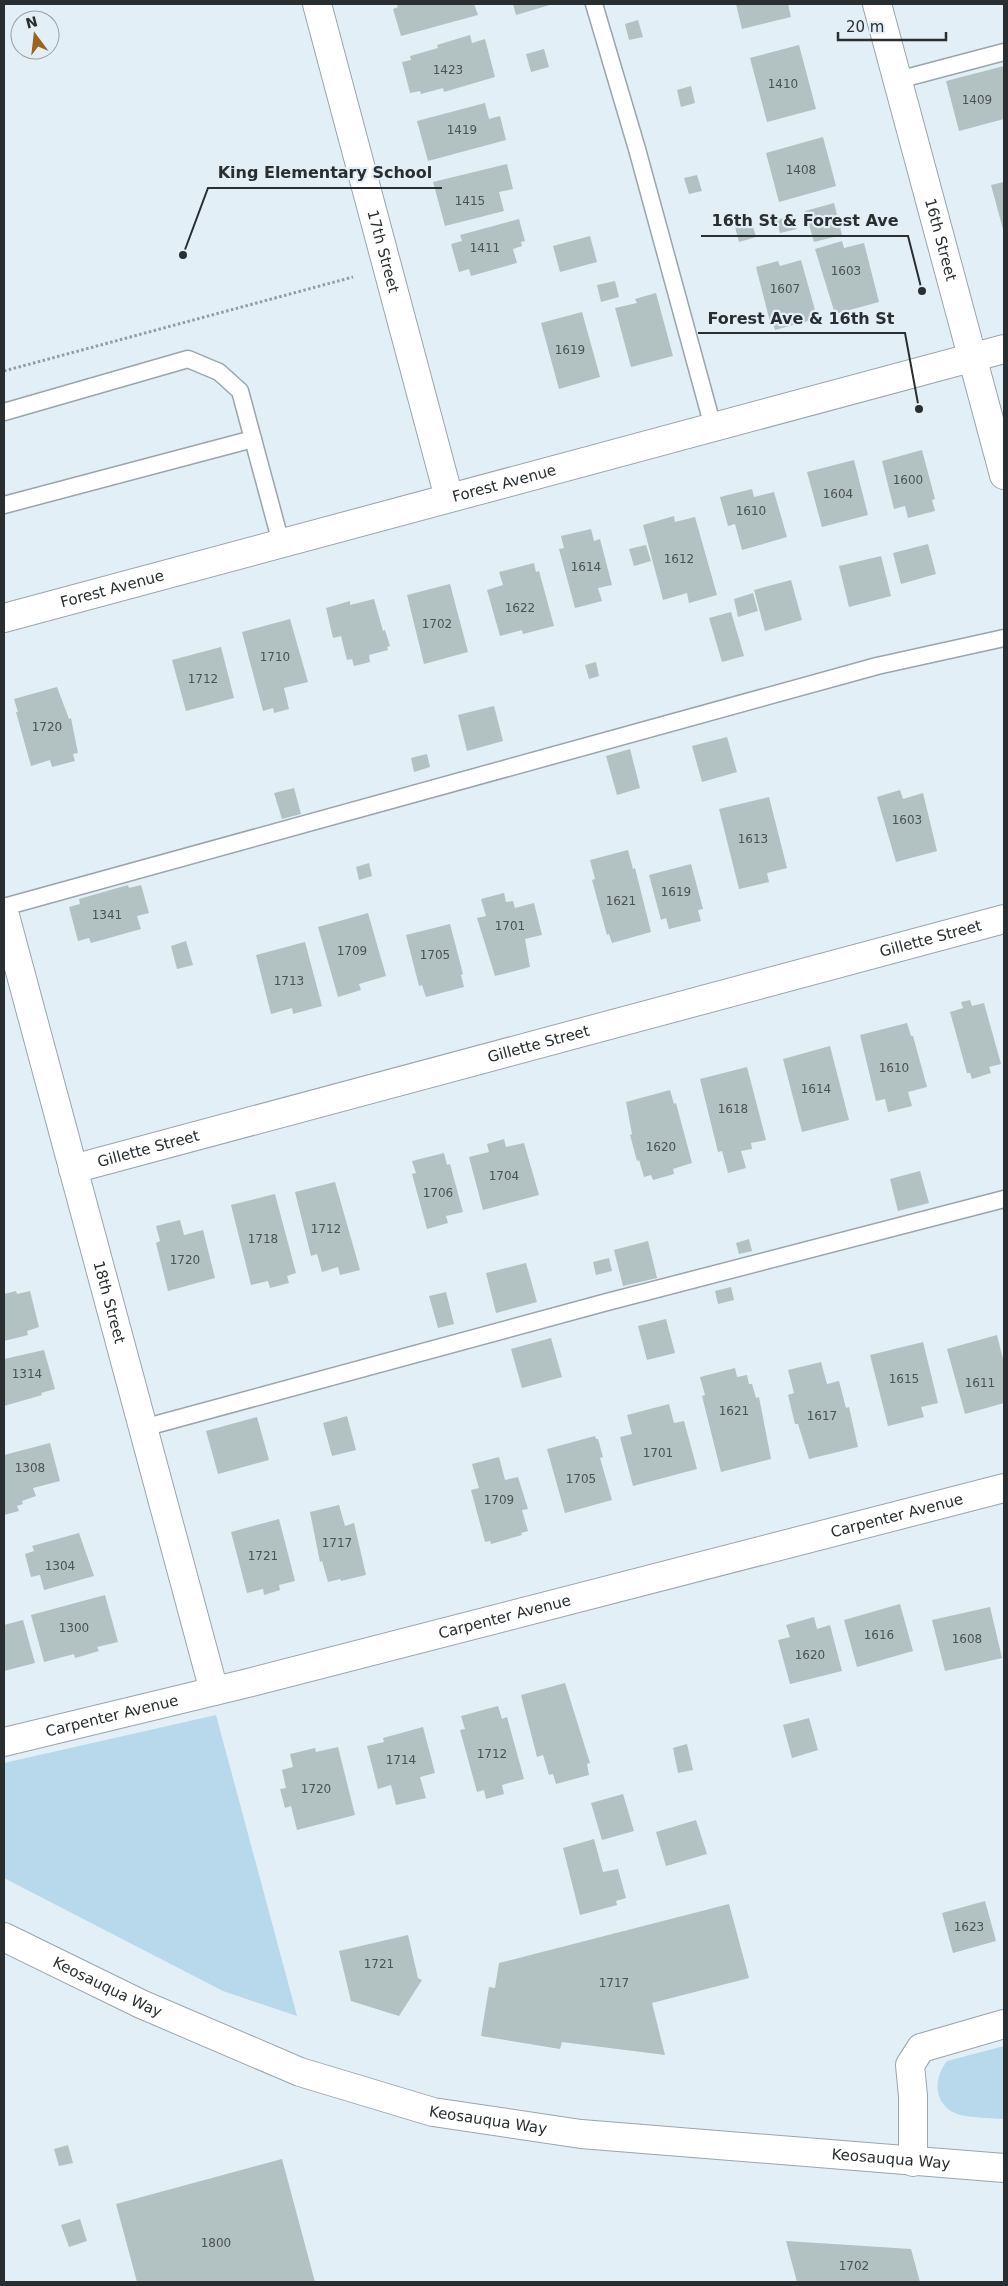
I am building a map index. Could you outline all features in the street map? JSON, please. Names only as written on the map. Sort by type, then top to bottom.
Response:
[{"type":"street","name":"17th Street","points":[[317,4],[450,498]]},
{"type":"street","name":"16th Street","points":[[877,4],[1004,475]]},
{"type":"street","name":"Forest Avenue","points":[[4,618],[1004,349]]},
{"type":"street","name":"18th Street","points":[[4,912],[214,1691]]},
{"type":"street","name":"Gillette Street","points":[[73,1168],[1004,919]]},
{"type":"street","name":"Carpenter Avenue","points":[[4,1742],[214,1691],[1004,1488]]},
{"type":"street","name":"Keosauqua Way","points":[[4,1937],[141,2004],[300,2072],[433,2112],[581,2134],[1004,2168]]},
{"type":"street","points":[[912,2162],[913,2096],[910,2065],[921,2048],[1004,2024]]},
{"type":"lane","points":[[594,4],[637,149],[713,427]]},
{"type":"lane","points":[[898,80],[1004,52]]},
{"type":"lane","points":[[4,412],[188,359],[219,372],[240,391],[281,543]]},
{"type":"lane","points":[[4,505],[253,439]]},
{"type":"lane","points":[[4,907],[877,666],[1004,638]]},
{"type":"lane","points":[[143,1428],[607,1302],[1004,1199]]},
{"type":"path","points":[[4,372],[353,278]]},
{"type":"shaded area","points":[[216,1715],[297,2016],[223,1991],[4,1878],[4,1763]]},
{"type":"shaded area","points":[[1004,2046],[1004,2119],[960,2115],[945,2106],[938,2092],[938,2084],[942,2068],[947,2061]]},
{"type":"building","points":[[397,4],[474,4],[478,15],[401,36],[393,9],[398,7]]},
{"type":"building","points":[[513,4],[553,4],[516,15]]},
{"type":"building","points":[[736,4],[788,4],[791,17],[742,29]]},
{"type":"building","points":[[638,20],[643,37],[629,40],[625,24]]},
{"type":"building","points":[[470,35],[472,43],[485,39],[495,77],[444,92],[443,88],[421,94],[420,91],[410,93],[402,62],[411,60],[410,56],[438,48],[437,45]]},
{"type":"building","points":[[799,45],[816,109],[767,122],[750,58]]},
{"type":"building","points":[[544,49],[549,67],[531,72],[526,54]]},
{"type":"building","points":[[1004,66],[1004,119],[959,131],[946,81]]},
{"type":"building","points":[[691,86],[695,103],[681,107],[677,90]]},
{"type":"building","points":[[485,103],[489,119],[500,116],[506,140],[428,161],[417,121]]},
{"type":"building","points":[[823,137],[836,186],[779,202],[766,153]]},
{"type":"building","points":[[507,164],[513,189],[499,192],[504,211],[445,226],[433,182]]},
{"type":"building","points":[[697,175],[702,191],[689,194],[684,178]]},
{"type":"building","points":[[1004,182],[1004,233],[991,185]]},
{"type":"building","points":[[834,203],[842,235],[814,242],[805,211]]},
{"type":"building","points":[[793,216],[797,229],[780,233],[776,220]]},
{"type":"building","points":[[519,219],[525,241],[521,242],[522,246],[513,249],[517,263],[471,276],[469,269],[459,272],[451,244],[462,241],[460,235]]},
{"type":"building","points":[[752,223],[756,237],[739,242],[735,227]]},
{"type":"building","points":[[590,236],[597,262],[560,272],[553,246]]},
{"type":"building","points":[[842,241],[844,248],[864,243],[879,302],[835,314],[815,249]]},
{"type":"building","points":[[801,260],[815,310],[812,311],[815,319],[775,330],[772,321],[770,322],[756,267],[778,261],[780,266]]},
{"type":"building","points":[[615,281],[619,297],[601,302],[597,285]]},
{"type":"building","points":[[656,293],[673,356],[631,367],[615,308],[637,303],[635,299]]},
{"type":"building","points":[[582,312],[600,377],[559,389],[541,323]]},
{"type":"building","points":[[922,450],[935,499],[932,500],[935,511],[908,518],[905,506],[894,509],[882,461]]},
{"type":"building","points":[[854,460],[868,515],[822,527],[807,472]]},
{"type":"building","points":[[752,489],[754,497],[774,492],[787,537],[742,550],[735,524],[728,526],[720,497]]},
{"type":"building","points":[[674,516],[675,522],[695,517],[717,595],[689,603],[687,593],[663,600],[643,525]]},
{"type":"building","points":[[591,529],[594,541],[600,539],[612,585],[598,588],[602,601],[575,608],[559,549],[564,548],[561,536]]},
{"type":"building","points":[[928,544],[936,574],[901,584],[893,553]]},
{"type":"building","points":[[646,545],[651,561],[634,566],[629,549]]},
{"type":"building","points":[[881,556],[891,596],[849,607],[839,566]]},
{"type":"building","points":[[534,563],[536,572],[539,571],[554,626],[523,634],[522,630],[500,636],[487,590],[503,585],[499,572]]},
{"type":"building","points":[[791,580],[802,620],[765,631],[754,590]]},
{"type":"building","points":[[450,584],[468,652],[424,664],[407,595]]},
{"type":"building","points":[[753,593],[758,611],[738,617],[734,599]]},
{"type":"building","points":[[374,599],[383,631],[385,630],[390,646],[387,647],[388,650],[369,655],[370,662],[354,666],[352,659],[347,660],[341,636],[333,638],[326,608],[350,601],[350,605]]},
{"type":"building","points":[[731,612],[744,656],[722,662],[709,618]]},
{"type":"building","points":[[290,619],[308,682],[284,688],[289,709],[274,713],[273,708],[263,711],[242,632]]},
{"type":"building","points":[[221,647],[234,698],[186,711],[172,660]]},
{"type":"building","points":[[596,662],[599,676],[589,679],[585,665]]},
{"type":"building","points":[[57,687],[69,719],[71,718],[78,753],[73,754],[75,761],[52,767],[50,760],[31,766],[14,699]]},
{"type":"building","points":[[494,706],[503,741],[467,751],[458,715]]},
{"type":"building","points":[[727,737],[737,772],[702,782],[692,746]]},
{"type":"building","points":[[630,749],[640,788],[617,795],[606,756]]},
{"type":"building","points":[[427,754],[430,767],[414,772],[411,758]]},
{"type":"building","points":[[294,788],[301,814],[282,819],[274,793]]},
{"type":"building","points":[[900,790],[903,799],[923,793],[937,851],[896,862],[877,797]]},
{"type":"building","points":[[769,797],[787,868],[767,873],[769,882],[739,889],[719,809]]},
{"type":"building","points":[[628,850],[633,869],[635,868],[651,932],[612,943],[609,934],[607,935],[592,880],[595,879],[590,860]]},
{"type":"building","points":[[369,863],[372,876],[359,880],[356,867]]},
{"type":"building","points":[[691,864],[703,909],[698,910],[701,921],[669,929],[666,918],[661,920],[649,875]]},
{"type":"building","points":[[128,885],[129,888],[141,885],[149,913],[137,916],[141,929],[91,943],[89,938],[78,941],[69,907],[80,904],[79,899]]},
{"type":"building","points":[[504,893],[506,902],[513,901],[515,908],[534,903],[542,935],[525,939],[530,967],[495,976],[477,918],[486,916],[481,899]]},
{"type":"building","points":[[368,913],[386,976],[359,984],[361,990],[338,997],[318,927]]},
{"type":"building","points":[[450,924],[463,974],[461,975],[464,987],[426,997],[422,985],[419,986],[406,935]]},
{"type":"building","points":[[186,941],[193,965],[177,969],[171,946]]},
{"type":"building","points":[[305,942],[322,1006],[293,1014],[292,1008],[271,1014],[256,955]]},
{"type":"building","points":[[970,1000],[972,1006],[984,1003],[1001,1064],[989,1067],[991,1073],[972,1079],[970,1073],[967,1073],[950,1012],[963,1008],[961,1002]]},
{"type":"building","points":[[907,1023],[911,1036],[913,1036],[927,1087],[908,1092],[912,1106],[888,1112],[885,1099],[876,1101],[860,1035]]},
{"type":"building","points":[[830,1046],[849,1120],[802,1132],[783,1059]]},
{"type":"building","points":[[747,1067],[766,1140],[751,1143],[752,1149],[741,1151],[746,1168],[728,1173],[722,1151],[718,1152],[700,1079]]},
{"type":"building","points":[[670,1090],[674,1104],[676,1103],[692,1163],[673,1169],[674,1174],[653,1180],[651,1175],[644,1177],[639,1160],[637,1161],[630,1135],[632,1134],[626,1102]]},
{"type":"building","points":[[504,1139],[506,1147],[524,1143],[539,1195],[483,1210],[469,1157],[489,1152],[487,1144]]},
{"type":"building","points":[[444,1153],[447,1165],[450,1164],[463,1212],[446,1216],[448,1223],[427,1229],[412,1174],[416,1173],[412,1161]]},
{"type":"building","points":[[920,1171],[929,1203],[898,1211],[890,1179]]},
{"type":"building","points":[[335,1182],[360,1270],[340,1275],[338,1267],[322,1272],[317,1254],[311,1256],[295,1192]]},
{"type":"building","points":[[275,1194],[296,1273],[287,1276],[289,1283],[270,1288],[268,1281],[251,1285],[231,1205]]},
{"type":"building","points":[[180,1220],[184,1235],[203,1230],[215,1278],[168,1291],[156,1243],[160,1241],[156,1226]]},
{"type":"building","points":[[749,1239],[752,1251],[739,1254],[736,1243]]},
{"type":"building","points":[[648,1241],[657,1278],[623,1286],[614,1250]]},
{"type":"building","points":[[609,1258],[612,1271],[596,1275],[593,1262]]},
{"type":"building","points":[[526,1263],[537,1302],[496,1313],[486,1273]]},
{"type":"building","points":[[731,1287],[734,1300],[718,1304],[715,1291]]},
{"type":"building","points":[[16,1291],[17,1294],[30,1291],[39,1327],[27,1331],[28,1335],[4,1341],[4,1294]]},
{"type":"building","points":[[446,1292],[454,1324],[438,1328],[429,1296]]},
{"type":"building","points":[[666,1319],[675,1353],[647,1360],[638,1326]]},
{"type":"building","points":[[997,1335],[1004,1363],[1004,1403],[965,1414],[947,1349]]},
{"type":"building","points":[[551,1338],[562,1377],[522,1388],[511,1349]]},
{"type":"building","points":[[923,1342],[938,1403],[921,1407],[924,1417],[888,1426],[870,1355]]},
{"type":"building","points":[[44,1350],[55,1389],[41,1393],[42,1395],[4,1406],[4,1359]]},
{"type":"building","points":[[821,1362],[827,1384],[839,1381],[846,1408],[849,1407],[858,1447],[809,1459],[798,1424],[795,1424],[788,1395],[794,1393],[788,1370]]},
{"type":"building","points":[[735,1368],[737,1377],[747,1375],[756,1398],[759,1397],[771,1459],[721,1472],[702,1396],[705,1395],[700,1377]]},
{"type":"building","points":[[669,1404],[674,1423],[684,1421],[697,1469],[633,1486],[620,1437],[632,1434],[627,1415]]},
{"type":"building","points":[[347,1416],[356,1450],[332,1456],[323,1423]]},
{"type":"building","points":[[257,1417],[269,1460],[218,1474],[206,1431]]},
{"type":"building","points":[[595,1436],[598,1439],[603,1457],[600,1458],[612,1500],[565,1513],[547,1449]]},
{"type":"building","points":[[50,1443],[60,1481],[33,1488],[36,1496],[22,1501],[23,1504],[17,1506],[19,1511],[4,1515],[4,1455]]},
{"type":"building","points":[[499,1457],[505,1480],[518,1477],[528,1509],[522,1510],[528,1531],[521,1533],[522,1535],[491,1544],[490,1541],[485,1542],[471,1490],[479,1488],[472,1464]]},
{"type":"building","points":[[339,1505],[345,1526],[354,1523],[366,1575],[328,1582],[322,1561],[320,1562],[310,1512]]},
{"type":"building","points":[[279,1519],[295,1581],[279,1585],[280,1590],[264,1595],[263,1589],[247,1593],[231,1532]]},
{"type":"building","points":[[79,1533],[94,1576],[44,1590],[40,1575],[31,1577],[25,1554],[34,1551],[32,1546]]},
{"type":"building","points":[[105,1595],[118,1642],[97,1647],[99,1651],[75,1658],[74,1654],[44,1662],[31,1615]]},
{"type":"building","points":[[900,1604],[913,1651],[857,1667],[844,1620]]},
{"type":"building","points":[[990,1607],[1002,1658],[945,1671],[932,1620]]},
{"type":"building","points":[[814,1617],[817,1629],[830,1625],[842,1671],[790,1684],[778,1640],[790,1637],[786,1625]]},
{"type":"building","points":[[23,1620],[35,1663],[4,1671],[4,1625]]},
{"type":"building","points":[[565,1683],[590,1763],[587,1764],[589,1775],[556,1784],[553,1774],[549,1775],[543,1755],[537,1757],[521,1695]]},
{"type":"building","points":[[498,1706],[502,1719],[507,1717],[524,1779],[502,1785],[504,1794],[486,1799],[484,1790],[477,1792],[460,1730],[465,1729],[461,1716]]},
{"type":"building","points":[[809,1718],[818,1750],[792,1758],[783,1725]]},
{"type":"building","points":[[423,1727],[435,1773],[420,1777],[426,1798],[396,1805],[391,1785],[378,1789],[367,1746],[384,1742],[383,1738]]},
{"type":"building","points":[[687,1744],[693,1770],[678,1773],[673,1748]]},
{"type":"building","points":[[338,1747],[355,1815],[297,1830],[291,1806],[285,1808],[280,1789],[286,1788],[282,1770],[293,1767],[290,1754],[315,1748],[316,1752]]},
{"type":"building","points":[[623,1794],[634,1831],[602,1840],[591,1803]]},
{"type":"building","points":[[696,1820],[707,1854],[666,1866],[656,1832]]},
{"type":"building","points":[[594,1839],[603,1872],[618,1869],[626,1898],[616,1901],[617,1905],[580,1915],[563,1848]]},
{"type":"building","points":[[985,1901],[996,1941],[953,1953],[942,1913]]},
{"type":"building","points":[[729,1904],[749,1978],[652,2003],[665,2055],[562,2042],[560,2049],[481,2036],[489,1987],[495,1988],[499,1963]]},
{"type":"building","points":[[408,1935],[418,1978],[422,1980],[399,2016],[351,2001],[339,1951]]},
{"type":"building","points":[[68,2145],[73,2163],[59,2166],[54,2149]]},
{"type":"building","points":[[282,2159],[315,2282],[137,2282],[116,2204]]},
{"type":"building","points":[[80,2219],[87,2241],[69,2247],[61,2225]]},
{"type":"building","points":[[786,2241],[911,2249],[920,2282],[797,2282]]},
{"type":"place","name":"King Elementary School","points":[[183,255]]},
{"type":"place","name":"16th St & Forest Ave","points":[[922,291]]},
{"type":"place","name":"Forest Ave & 16th St","points":[[919,409]]}]
